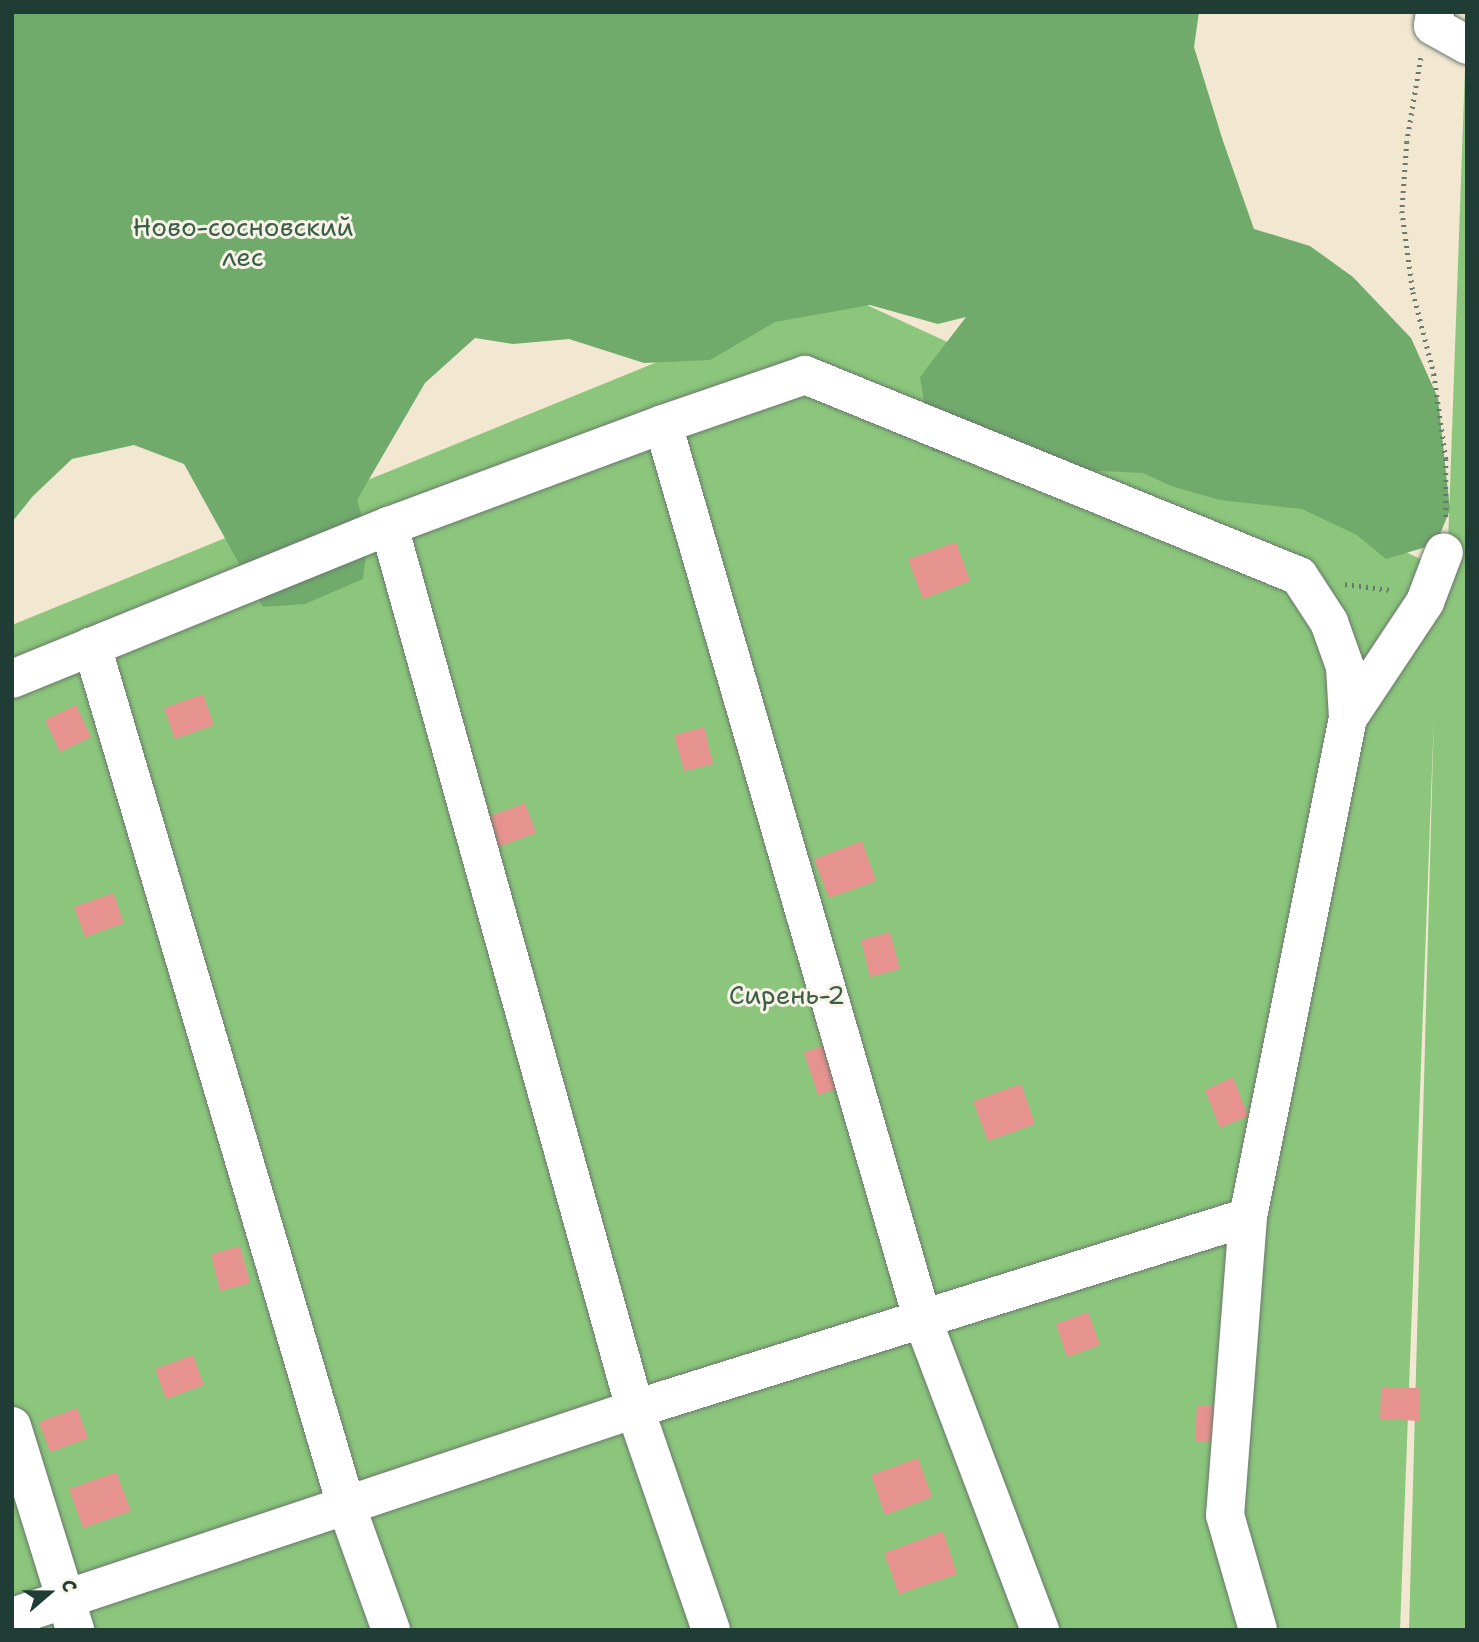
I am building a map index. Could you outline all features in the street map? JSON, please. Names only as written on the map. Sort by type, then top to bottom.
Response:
[{"type":"street","points":[[1434,19],[1467,45]]},
{"type":"street","points":[[12,679],[389,526],[663,424],[805,375],[1299,576],[1329,622],[1345,667],[1348,718],[1248,1217],[1225,1515],[1258,1630]]},
{"type":"street","points":[[663,424],[922,1318],[1040,1630]]},
{"type":"street","points":[[389,526],[635,1409],[711,1630]]},
{"type":"street","points":[[1348,718],[1425,602],[1438,568]]},
{"type":"street","points":[[92,646],[346,1505],[391,1630]]},
{"type":"street","points":[[12,1617],[70,1615],[346,1505],[635,1409],[1248,1217]]},
{"type":"street","points":[[12,1426],[70,1615]]},
{"type":"path","points":[[1299,576],[1385,591],[1438,568],[1446,459],[1434,374],[1413,292],[1402,211],[1407,142],[1422,51],[1434,19]]},
{"type":"green space","name":"Ново-сосновский лес","points":[[12,12],[1199,12],[1194,47],[1254,229],[1310,246],[1353,277],[1411,338],[1438,398],[1450,510],[1436,544],[1386,559],[1357,535],[1302,509],[1220,500],[1171,486],[1143,473],[1001,466],[932,451],[920,377],[966,317],[938,324],[870,305],[775,322],[710,360],[644,363],[569,339],[513,344],[475,338],[425,383],[357,500],[368,537],[363,579],[305,604],[263,607],[184,464],[134,445],[72,459],[33,496],[12,522]]},
{"type":"green space","name":"Сирень-2","points":[[1467,12],[1467,1630],[1409,1630],[1434,715],[1400,1630],[12,1630],[12,625],[834,290],[1447,571]]},
{"type":"building","points":[[956,542],[970,581],[923,599],[908,559]]},
{"type":"building","points":[[203,694],[214,725],[175,739],[164,708]]},
{"type":"building","points":[[76,705],[91,737],[60,752],[45,720]]},
{"type":"building","points":[[704,727],[713,764],[684,771],[674,735]]},
{"type":"building","points":[[525,803],[536,833],[498,847],[487,817]]},
{"type":"building","points":[[862,841],[876,881],[829,898],[814,859]]},
{"type":"building","points":[[113,893],[124,923],[85,937],[74,907]]},
{"type":"building","points":[[890,932],[900,969],[870,977],[861,940]]},
{"type":"building","points":[[838,1041],[852,1084],[818,1095],[804,1052]]},
{"type":"building","points":[[1233,1077],[1248,1116],[1220,1128],[1205,1090]]},
{"type":"building","points":[[1021,1084],[1035,1124],[988,1141],[973,1101]]},
{"type":"building","points":[[240,1246],[250,1283],[220,1291],[211,1254]]},
{"type":"building","points":[[1088,1312],[1100,1345],[1067,1357],[1056,1324]]},
{"type":"building","points":[[193,1355],[204,1385],[166,1399],[155,1369]]},
{"type":"building","points":[[1381,1387],[1420,1388],[1419,1421],[1380,1419]]},
{"type":"building","points":[[1197,1405],[1223,1406],[1223,1442],[1195,1441]]},
{"type":"building","points":[[77,1408],[88,1438],[50,1452],[39,1422]]},
{"type":"building","points":[[918,1458],[932,1497],[885,1515],[871,1475]]},
{"type":"building","points":[[116,1472],[131,1511],[83,1528],[69,1489]]},
{"type":"building","points":[[943,1531],[957,1574],[899,1594],[884,1553]]}]
